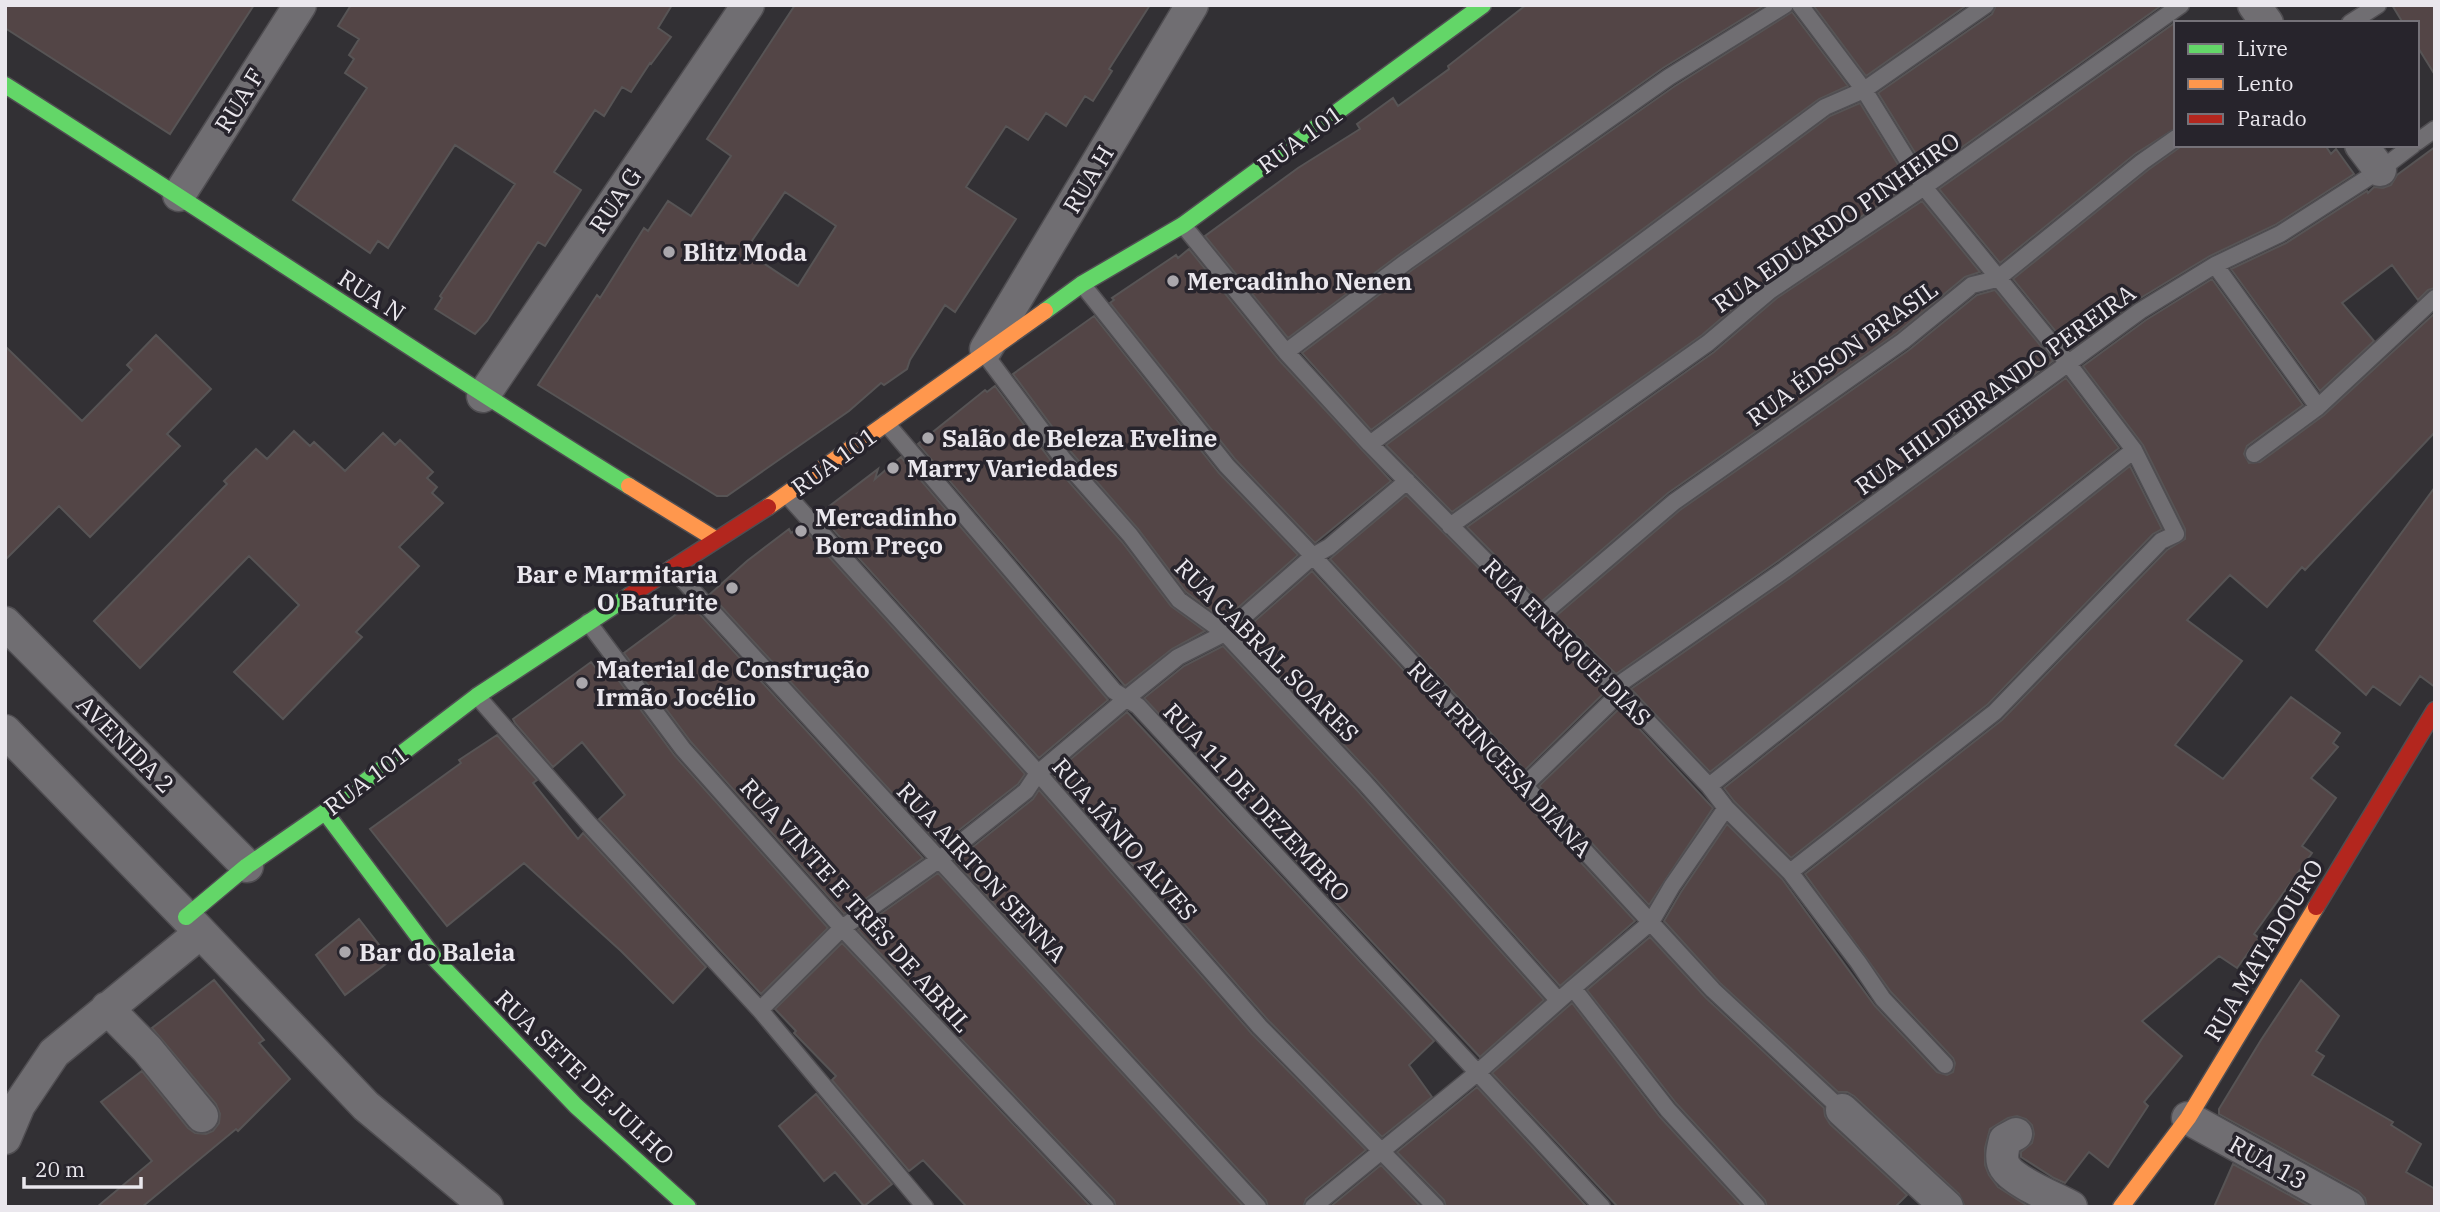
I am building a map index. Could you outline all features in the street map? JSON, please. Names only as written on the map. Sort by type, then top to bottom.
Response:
[{"type":"street","name":"RUA F","points":[[179,195],[300,5]]},
{"type":"street","name":"RUA G","points":[[483,396],[748,5]]},
{"type":"street","name":"RUA H","points":[[984,353],[1192,5]]},
{"type":"street","name":"RUA 101","points":[[5,1138],[19,1105],[54,1053],[107,1008],[193,925],[247,866],[325,812],[477,696],[715,539],[787,495],[1082,285],[1183,225],[1483,5]]},
{"type":"street","points":[[2254,5],[2266,21]]},
{"type":"street","name":"RUA N","points":[[5,85],[179,195],[483,396],[715,539]]},
{"type":"street","points":[[2363,147],[2380,170]]},
{"type":"street","name":"AVENIDA 2","points":[[5,623],[247,866]]},
{"type":"street","name":"RUA MATADOURO","points":[[2121,1207],[2188,1118],[2435,710]]},
{"type":"street","points":[[5,731],[366,1106],[487,1207]]},
{"type":"street","name":"RUA SETE DE JULHO","points":[[325,812],[436,960],[576,1106],[688,1207]]},
{"type":"street","points":[[107,1008],[148,1049],[202,1116]]},
{"type":"street","name":"RUA PRINCESA DIANA","points":[[1842,1110],[1947,1207]]},
{"type":"street","name":"RUA 13","points":[[2188,1118],[2349,1207]]},
{"type":"street","points":[[2016,1134],[2005,1140],[2002,1156],[2004,1167],[2014,1176],[2071,1207]]},
{"type":"lane","points":[[1286,352],[1406,261],[1669,77],[1785,5]]},
{"type":"lane","points":[[1790,873],[1995,712],[2161,541],[2176,534],[2134,450],[2067,362],[1924,187],[1864,90],[1800,5]]},
{"type":"lane","points":[[1370,444],[1825,107],[1864,90],[1986,5]]},
{"type":"lane","name":"RUA EDUARDO PINHEIRO","points":[[1450,526],[1708,343],[1771,290],[1924,187],[2180,5]]},
{"type":"lane","points":[[2353,21],[2378,5]]},
{"type":"lane","points":[[2419,141],[2435,129]]},
{"type":"lane","name":"RUA ÉDSON BRASIL","points":[[1540,616],[1674,502],[1903,341],[1972,285],[1997,279],[2174,139]]},
{"type":"lane","name":"RUA HILDEBRANDO PEREIRA","points":[[1525,785],[1618,690],[2067,362],[2140,311],[2215,265],[2280,234],[2380,170],[2410,147]]},
{"type":"lane","name":"RUA ENRIQUE DIAS","points":[[1183,225],[1286,352],[1370,444],[1540,616],[1618,690],[1709,786],[1726,808],[1790,873],[1858,962],[1882,999],[1945,1065]]},
{"type":"lane","points":[[2215,265],[2318,407]]},
{"type":"lane","name":"RUA PRINCESA DIANA","points":[[1082,285],[1227,466],[1713,990],[1842,1110]]},
{"type":"lane","points":[[2254,454],[2318,407],[2435,298]]},
{"type":"lane","name":"RUA CABRAL SOARES","points":[[984,353],[1063,459],[1130,535],[1180,600],[1225,633],[1365,783],[1558,1000]]},
{"type":"lane","name":"RUA 11 DE DEZEMBRO","points":[[886,423],[1114,691],[1138,706],[1602,1207]]},
{"type":"lane","points":[[1709,786],[2134,450]]},
{"type":"lane","points":[[760,1010],[842,928],[940,859],[1026,791],[1038,773],[1126,698],[1178,657],[1225,633],[1313,556],[1329,547],[1407,481]]},
{"type":"lane","name":"RUA JÂNIO ALVES","points":[[787,495],[1038,773],[1260,1027],[1436,1207]]},
{"type":"lane","name":"RUA AIRTON SENNA","points":[[672,568],[1255,1206]]},
{"type":"lane","name":"RUA VINTE E TRÊS DE ABRIL","points":[[588,622],[683,750],[842,928],[1105,1207]]},
{"type":"lane","points":[[477,696],[590,825],[760,1010],[925,1207]]},
{"type":"lane","points":[[1313,1207],[1477,1073],[1651,922],[1672,886],[1726,808]]},
{"type":"lane","points":[[1573,988],[1668,1110],[1758,1207]]},
{"type":"building","points":[[5,5],[254,5],[170,134],[5,28]]},
{"type":"building","points":[[351,5],[672,5],[658,28],[671,37],[631,92],[622,87],[604,116],[595,110],[554,172],[581,190],[545,246],[538,242],[487,321],[475,334],[435,309],[442,298],[440,296],[515,184],[455,145],[388,248],[378,241],[370,253],[293,200],[367,88],[345,73],[354,59],[349,55],[359,39],[338,26]]},
{"type":"building","points":[[795,5],[1150,5],[1109,69],[1112,71],[1093,101],[1085,96],[1066,126],[1046,113],[1028,140],[1006,126],[966,187],[1016,219],[955,312],[945,305],[907,369],[884,385],[881,383],[849,411],[727,496],[717,496],[538,385],[597,295],[600,298],[644,228],[648,231],[668,201],[691,216],[731,156],[707,139]],"holes":[[[785,192],[836,226],[798,286],[745,251]]]},
{"type":"building","points":[[1526,5],[1765,5],[1663,68],[1400,254],[1288,338],[1205,236],[1298,168],[1360,129],[1357,124],[1393,98],[1398,106],[1449,69],[1448,66]]},
{"type":"building","points":[[1813,5],[1967,5],[1866,76]]},
{"type":"building","points":[[1996,5],[2162,5],[1927,172],[1878,93],[1992,14]]},
{"type":"building","points":[[2392,5],[2435,5],[2435,75],[2419,49],[2419,21],[2402,21]]},
{"type":"building","points":[[1792,12],[1848,86],[1819,99],[1371,430],[1302,353],[1412,270],[1675,86]]},
{"type":"building","points":[[2174,23],[2174,129],[2135,154],[2000,263],[1939,189]]},
{"type":"building","points":[[1860,103],[1910,184],[1765,281],[1702,335],[1452,512],[1386,445],[1830,116]]},
{"type":"building","points":[[2180,147],[2326,147],[2331,154],[2336,149],[2354,174],[2275,225],[2210,256],[2134,302],[2070,349],[2013,279]]},
{"type":"building","points":[[2435,147],[2435,288],[2428,290],[2418,300],[2392,265],[2342,303],[2374,341],[2320,391],[2231,269],[2286,243],[2374,187],[2391,185],[2397,175]]},
{"type":"building","points":[[1922,201],[1980,272],[1965,277],[1897,333],[1668,493],[1541,602],[1467,527],[1714,352],[1777,298]]},
{"type":"building","points":[[1189,249],[1278,359],[1391,481],[1315,543],[1235,459],[1110,303],[1114,300],[1112,298]]},
{"type":"building","points":[[2212,279],[2303,405],[2247,446],[2244,454],[2249,463],[2260,462],[2324,415],[2435,313],[2435,432],[2305,570],[2302,567],[2267,607],[2230,575],[2187,620],[2242,661],[2175,745],[2223,779],[2291,697],[2340,733],[2333,743],[2338,747],[2311,778],[2336,798],[2302,846],[2312,853],[2254,934],[2259,938],[2237,968],[2219,956],[2142,1021],[2182,1056],[2144,1102],[2148,1106],[2108,1167],[2089,1152],[2065,1183],[2054,1178],[2021,1157],[2021,1152],[2032,1143],[2032,1125],[2017,1116],[2008,1118],[1990,1129],[1985,1148],[1985,1165],[1998,1187],[2029,1207],[1965,1207],[1959,1194],[1854,1096],[1847,1092],[1838,1092],[1720,983],[1664,921],[1727,824],[1782,879],[1875,1006],[1937,1072],[1947,1075],[1953,1072],[1953,1058],[1891,992],[1805,874],[2002,720],[2167,550],[2185,539],[2185,529],[2143,445],[2083,366],[2146,320]]},
{"type":"building","points":[[1995,290],[2053,361],[1778,561],[1616,674],[1556,616],[1680,510],[1909,350],[1977,295]]},
{"type":"building","points":[[1094,316],[1219,473],[1298,555],[1224,620],[1186,592],[1138,529],[1071,452],[1013,374]]},
{"type":"building","points":[[156,335],[211,389],[167,434],[180,446],[90,537],[59,506],[5,560],[5,346],[82,421],[132,370],[127,365]]},
{"type":"building","points":[[2066,378],[2119,448],[1710,772],[1631,689],[1790,578]]},
{"type":"building","points":[[995,386],[1055,466],[1122,542],[1171,606],[1205,631],[1172,649],[1125,686],[918,444],[985,390],[987,392]]},
{"type":"building","points":[[294,431],[310,446],[314,442],[345,471],[383,433],[395,445],[400,440],[433,472],[427,478],[437,487],[432,493],[443,503],[399,547],[419,566],[356,632],[362,637],[283,719],[234,672],[299,605],[249,556],[140,668],[94,621],[227,484],[224,481],[256,449],[267,459]]},
{"type":"building","points":[[901,457],[1108,700],[1039,758],[819,514],[878,469],[875,479]]},
{"type":"building","points":[[2130,466],[2162,529],[2153,534],[1988,704],[1791,858],[1734,801],[1724,788]]},
{"type":"building","points":[[2435,487],[2435,687],[2420,676],[2400,705],[2373,686],[2366,695],[2316,650]]},
{"type":"building","points":[[1406,495],[1605,692],[1525,770],[1330,559]]},
{"type":"building","points":[[801,526],[1025,774],[1018,784],[940,845],[710,594],[789,529],[791,533]]},
{"type":"building","points":[[1312,571],[1635,921],[1560,986],[1373,776],[1240,634]]},
{"type":"building","points":[[686,607],[689,612],[694,608],[923,858],[844,914],[691,742],[624,653]]},
{"type":"building","points":[[1223,646],[1357,790],[1544,1000],[1480,1057],[1144,698],[1184,666]]},
{"type":"building","points":[[591,662],[599,672],[608,666],[675,756],[828,928],[761,994],[599,819],[625,795],[582,742],[553,767],[515,723],[513,719]]},
{"type":"building","points":[[1620,708],[1713,808],[1649,905],[1539,786]]},
{"type":"building","points":[[1127,712],[1434,1041],[1409,1065],[1432,1097],[1382,1137],[1268,1020],[1053,774]]},
{"type":"building","points":[[497,735],[537,780],[533,783],[578,839],[583,833],[706,967],[673,1003],[621,951],[524,863],[447,926],[370,829],[461,763],[459,760]]},
{"type":"building","points":[[1039,790],[1252,1034],[1366,1150],[1306,1199],[1303,1207],[1268,1207],[1266,1200],[955,861],[1033,799]]},
{"type":"building","points":[[938,873],[1244,1207],[1116,1207],[1114,1200],[858,930]]},
{"type":"building","points":[[359,919],[391,960],[345,995],[316,955]]},
{"type":"building","points":[[1650,937],[1706,998],[1824,1108],[1830,1124],[1907,1195],[1895,1207],[1767,1207],[1765,1200],[1676,1103],[1587,990]]},
{"type":"building","points":[[842,943],[1091,1207],[967,1207],[923,1160],[909,1171],[832,1080],[836,1076],[794,1033],[796,1031],[775,1009]]},
{"type":"building","points":[[214,980],[264,1040],[259,1043],[290,1079],[238,1131],[236,1129],[142,1207],[97,1207],[152,1161],[101,1102],[142,1071],[195,1133],[206,1134],[213,1131],[219,1123],[220,1114],[216,1104],[152,1028]]},
{"type":"building","points":[[2301,980],[2339,1016],[2316,1051],[2324,1056],[2312,1075],[2393,1122],[2391,1125],[2421,1144],[2406,1172],[2435,1189],[2435,1207],[2367,1207],[2365,1198],[2358,1191],[2219,1114],[2219,1109],[2261,1040]]},
{"type":"building","points":[[1572,1003],[1660,1117],[1743,1207],[1618,1207],[1492,1073]]},
{"type":"building","points":[[1477,1087],[1587,1207],[1446,1207],[1444,1200],[1397,1152]]},
{"type":"building","points":[[816,1094],[892,1184],[864,1206],[835,1172],[824,1181],[779,1126]]},
{"type":"building","points":[[2233,1164],[2311,1207],[2214,1207]]},
{"type":"building","points":[[1381,1165],[1421,1207],[1330,1207]]},
{"type":"traffic: fast","points":[[1045,311],[1082,284],[1183,225],[1483,5]]},
{"type":"traffic: fast","points":[[5,85],[629,486]]},
{"type":"traffic: fast","points":[[186,917],[247,866],[325,812],[477,696],[629,596]]},
{"type":"traffic: fast","points":[[325,812],[436,960],[576,1106],[688,1207]]},
{"type":"traffic: slow","points":[[768,507],[1045,311]]},
{"type":"traffic: slow","points":[[629,486],[715,539]]},
{"type":"traffic: slow","points":[[2121,1207],[2188,1118],[2316,907]]},
{"type":"traffic: jam","points":[[629,596],[768,507]]},
{"type":"traffic: jam","points":[[2316,907],[2435,710]]},
{"type":"place","name":"Blitz Moda","points":[[669,252]]},
{"type":"place","name":"Mercadinho Nenen","points":[[1173,281]]},
{"type":"place","name":"Salão de Beleza Eveline","points":[[928,438]]},
{"type":"place","name":"Marry Variedades","points":[[893,468]]},
{"type":"place","name":"Mercadinho Bom Preço","points":[[801,531]]},
{"type":"place","name":"Bar e Marmitaria O Baturite","points":[[732,588]]},
{"type":"place","name":"Material de Construção Irmão Jocélio","points":[[582,683]]},
{"type":"place","name":"Bar do Baleia","points":[[345,952]]}]
